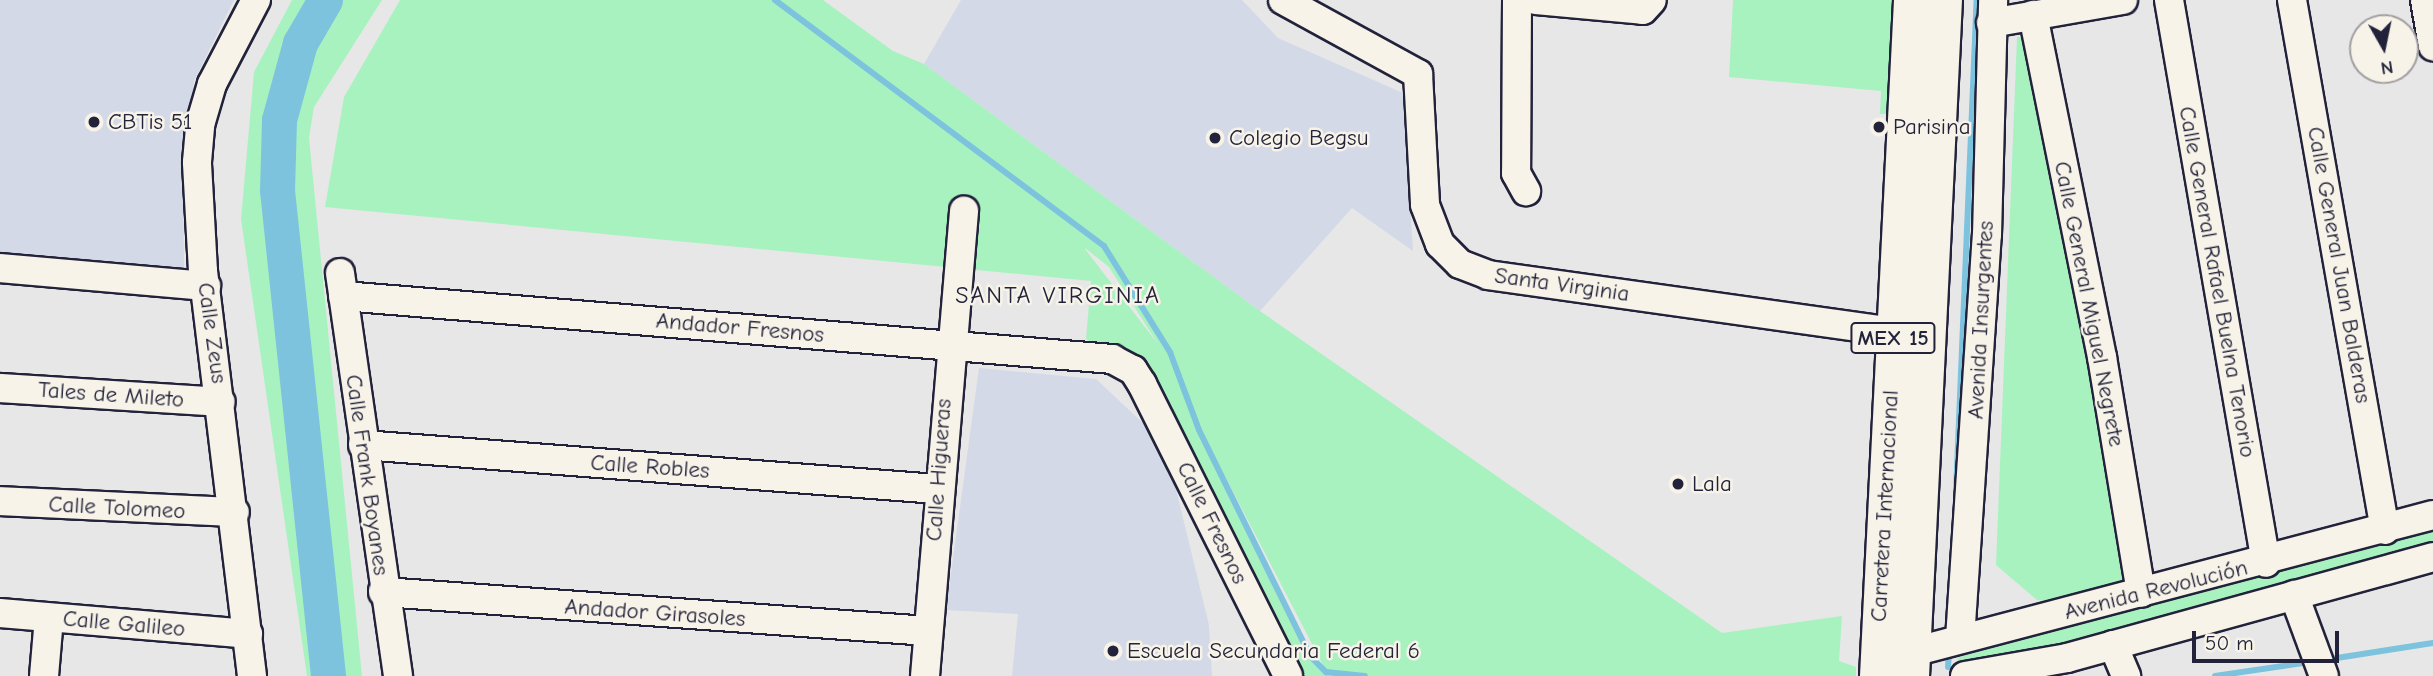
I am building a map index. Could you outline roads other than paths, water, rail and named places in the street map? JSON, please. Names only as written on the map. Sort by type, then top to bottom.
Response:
[{"type":"main road","name":"Carretera Internacional","points":[[1877,668],[1911,0]]},
{"type":"main road","name":"Carretera Internacional","points":[[1912,664],[1944,0]]},
{"type":"street","name":"Calle Zeus","points":[[252,676],[235,512],[206,286],[200,125],[212,84],[256,0]]},
{"type":"street","name":"Santa Virginia","points":[[1283,0],[1418,74],[1425,205],[1440,244],[1460,264],[1488,275],[1893,332]]},
{"type":"street","points":[[1517,0],[1516,173],[1526,191]]},
{"type":"street","points":[[1536,0],[1651,3]]},
{"type":"street","points":[[1992,11],[2033,15],[2123,0]]},
{"type":"street","name":"Calle General Rafael Buelna Tenorio","points":[[2169,0],[2266,563]]},
{"type":"street","name":"Calle General Juan Balderas","points":[[2292,0],[2385,530]]},
{"type":"street","points":[[2425,0],[2433,46]]},
{"type":"street","name":"Avenida Insurgentes","points":[[1960,639],[1987,235],[1992,11]]},
{"type":"street","name":"Calle General Miguel Negrete","points":[[2033,15],[2102,357],[2141,593]]},
{"type":"street","name":"Calle Higueras","points":[[925,676],[949,345],[964,211]]},
{"type":"street","points":[[0,268],[206,286]]},
{"type":"street","name":"Andador Fresnos","points":[[341,284],[949,345],[1100,354],[1133,370]]},
{"type":"street","name":"Calle Frank Boyanes","points":[[341,284],[383,592],[398,676]]},
{"type":"street","name":"Calle Fresnos","points":[[1133,370],[1288,676]]},
{"type":"street","name":"Tales de Mileto","points":[[0,388],[221,402]]},
{"type":"street","name":"Calle Robles","points":[[363,445],[938,489]]},
{"type":"street","name":"Calle Tolomeo","points":[[0,501],[235,512]]},
{"type":"street","name":"Avenida Revolución","points":[[1877,668],[1912,664],[1960,639],[2266,563],[2433,515]]},
{"type":"street","name":"Avenida Revolución","points":[[1965,676],[2113,645],[2433,556]]},
{"type":"street","name":"Andador Girasoles","points":[[383,592],[928,631]]},
{"type":"street","points":[[2294,595],[2324,676]]},
{"type":"street","name":"Calle Galileo","points":[[0,613],[248,634]]},
{"type":"street","points":[[44,676],[49,618]]},
{"type":"street","points":[[2113,645],[2126,676]]},
{"type":"waterway","points":[[325,0],[300,43],[279,120],[277,190],[328,676]]},
{"type":"waterway","points":[[775,0],[1104,246],[1170,352],[1199,430],[1310,656],[1326,672],[1365,676]]},
{"type":"waterway","points":[[1956,492],[1977,0]]},
{"type":"waterway","points":[[2324,660],[2433,643]]},
{"type":"waterway","points":[[1948,667],[1949,654]]},
{"type":"waterway","points":[[2215,676],[2310,662]]},
{"type":"place","name":"CBTis 51","points":[[94,122]]},
{"type":"place","name":"Parisina","points":[[1879,127]]},
{"type":"place","name":"Colegio Begsu","points":[[1215,138]]},
{"type":"place","name":"Lala","points":[[1678,484]]},
{"type":"place","name":"Escuela Secundaria Federal 6","points":[[1113,651]]},
{"type":"district","name":"SANTA VIRGINIA","points":[[1058,296]]}]
